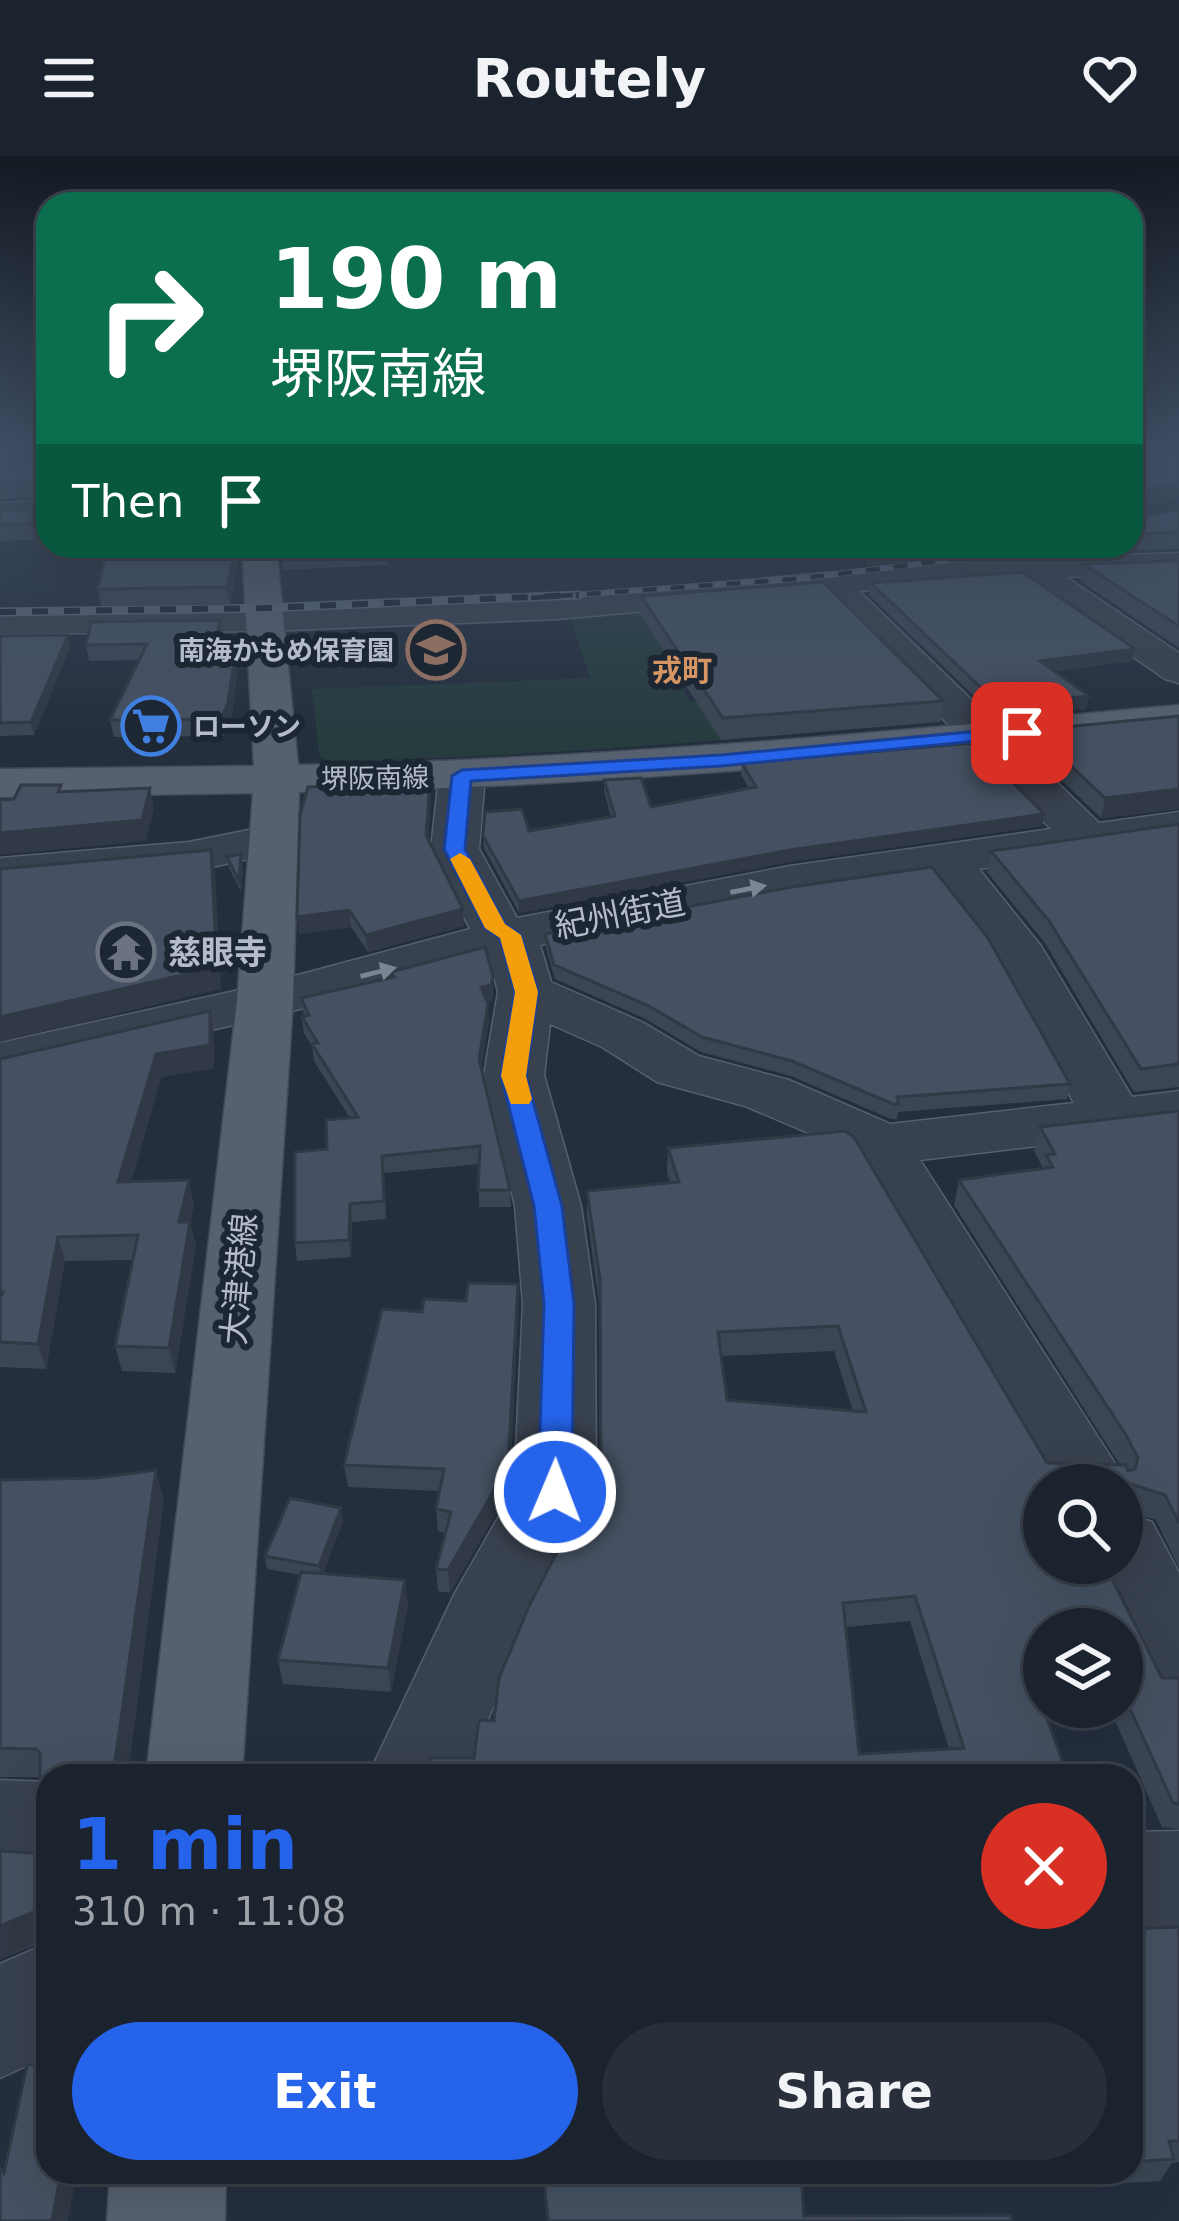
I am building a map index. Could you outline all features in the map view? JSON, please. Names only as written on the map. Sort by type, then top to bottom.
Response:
[{"type":"main road","name":"大津港線","points":[[195,1764],[265,1001],[275,810],[260,558]]},
{"type":"main road","name":"堺阪南線","points":[[0,783],[275,810],[462,776],[721,760],[1179,718]]},
{"type":"main road","points":[[166,2221],[168,2184]]},
{"type":"street","points":[[736,583],[832,585],[974,558]]},
{"type":"street","points":[[0,599],[266,609],[558,608],[974,558],[1028,567],[1179,563]]},
{"type":"street","points":[[1028,567],[1179,671]]},
{"type":"street","points":[[832,585],[1090,841]]},
{"type":"street","points":[[0,622],[266,609]]},
{"type":"street","points":[[462,776],[454,849],[518,963],[677,1069],[767,1094],[854,1129],[879,1145],[1072,1464]]},
{"type":"street","points":[[0,873],[189,856],[275,810]]},
{"type":"street","name":"紀州街道","points":[[0,1061],[265,1001],[518,963],[790,881],[1179,826]]},
{"type":"street","points":[[946,860],[1014,946],[1114,1118]]},
{"type":"street","points":[[421,1764],[486,1619],[555,1492],[559,1304],[548,1206],[514,1076],[518,963]]},
{"type":"street","points":[[879,1145],[1179,1110]]},
{"type":"street","points":[[1141,1584],[1179,1660]]},
{"type":"street","points":[[0,1827],[36,1828]]},
{"type":"street","points":[[1143,1882],[1179,1880]]},
{"type":"street","points":[[0,2024],[36,2003]]},
{"type":"green space","points":[[640,606],[690,702],[810,697],[845,729],[456,757],[326,762],[319,755],[312,689],[590,678],[568,611]]},
{"type":"building","points":[[104,558],[233,558],[227,587],[98,589]]},
{"type":"building","points":[[1179,561],[1179,626],[1083,564]]},
{"type":"building","points":[[1023,572],[1135,649],[1040,661],[1089,696],[998,704],[871,583]]},
{"type":"building","points":[[823,582],[943,701],[723,718],[641,596]]},
{"type":"building","points":[[220,620],[215,643],[232,642],[227,662],[234,661],[221,719],[110,720],[147,644],[86,645],[91,622]]},
{"type":"building","points":[[68,635],[31,722],[0,723],[0,636]]},
{"type":"building","points":[[1179,716],[1179,789],[1105,798],[1033,730]]},
{"type":"building","points":[[974,743],[1044,814],[790,850],[519,901],[483,836],[485,812],[522,809],[529,831],[615,816],[604,780],[641,778],[651,807],[756,787],[742,763]]},
{"type":"building","points":[[430,782],[426,835],[463,909],[366,935],[349,910],[297,917],[300,815],[308,787]]},
{"type":"building","points":[[21,785],[61,785],[58,792],[150,788],[142,820],[0,833],[0,800],[14,799]]},
{"type":"building","points":[[1179,824],[1179,1064],[1141,1069],[1049,921],[991,851]]},
{"type":"building","points":[[211,850],[217,967],[0,1017],[0,869]]},
{"type":"building","points":[[241,854],[239,881],[227,857]]},
{"type":"building","points":[[932,867],[988,938],[1070,1084],[897,1097],[899,1104],[893,1104],[792,1061],[702,1037],[647,1005],[554,965],[545,934],[792,887]]},
{"type":"building","points":[[485,947],[493,976],[491,985],[481,987],[488,1004],[479,1059],[510,1190],[478,1190],[480,1146],[382,1156],[384,1201],[350,1204],[349,1240],[295,1243],[295,1152],[327,1149],[326,1120],[358,1117],[312,1044],[318,1043],[302,1017],[309,1015],[301,998],[394,977],[391,972]]},
{"type":"building","points":[[210,1011],[210,1045],[156,1054],[118,1182],[189,1180],[179,1222],[190,1222],[169,1348],[115,1346],[138,1235],[58,1237],[38,1344],[0,1342],[0,1059]]},
{"type":"building","points":[[1179,1111],[1179,1523],[1165,1495],[1143,1488],[1143,1464],[1136,1464],[1126,1435],[959,1180],[1053,1167],[1046,1155],[1055,1154],[1040,1127]]},
{"type":"building","points":[[845,1131],[854,1137],[1047,1463],[1086,1464],[1023,1464],[1023,1584],[1115,1584],[1127,1608],[1023,1608],[1023,1728],[1050,1728],[1064,1764],[431,1764],[431,1758],[474,1758],[480,1720],[494,1721],[499,1678],[530,1604],[601,1467],[600,1279],[587,1191],[679,1182],[668,1148]],"holes":[[[838,1326],[866,1412],[727,1400],[718,1332]],[[915,1596],[964,1748],[859,1754],[843,1603]]]},
{"type":"building","points":[[468,1283],[518,1284],[508,1466],[448,1570],[436,1569],[451,1512],[436,1509],[444,1469],[344,1465],[382,1309],[422,1312],[424,1299],[466,1301]]},
{"type":"building","points":[[156,1470],[115,1764],[40,1764],[36,1749],[0,1748],[0,1480],[97,1478]]},
{"type":"building","points":[[290,1498],[341,1508],[319,1566],[265,1556]]},
{"type":"building","points":[[301,1572],[405,1580],[388,1668],[278,1660]]},
{"type":"building","points":[[1143,1640],[1162,1678],[1179,1678],[1179,1804],[1173,1803],[1139,1728],[1143,1728]]},
{"type":"building","points":[[0,1851],[35,1853],[36,1913],[0,1926]]},
{"type":"building","points":[[1179,1927],[1179,2141],[1169,2141],[1174,2159],[1143,2161],[1143,1928]]},
{"type":"building","points":[[27,2065],[36,2065],[36,2184],[59,2184],[52,2221],[0,2221],[0,2168],[4,2173]]},
{"type":"building","points":[[544,2184],[802,2184],[804,2216],[1011,2215],[1012,2221],[548,2221]]},
{"type":"railway","points":[[565,596],[797,579],[966,558]]},
{"type":"railway","points":[[565,596],[579,595]]},
{"type":"railway","points":[[0,612],[266,608],[565,596]]},
{"type":"railway","points":[[531,598],[565,596]]},
{"type":"slow traffic","points":[[460,859],[496,928],[510,935],[526,992],[514,1076],[520,1099]]},
{"type":"place","name":"南海かもめ保育園","points":[[436,650]]},
{"type":"place","name":"ローソン","points":[[151,726]]},
{"type":"place","name":"慈眼寺","points":[[126,952]]},
{"type":"district","name":"戎町","points":[[682,670]]},
{"type":"route","points":[[555,1492],[559,1304],[548,1206],[514,1076],[526,992],[510,935],[496,928],[454,849],[462,776],[721,760],[1022,733]]}]
